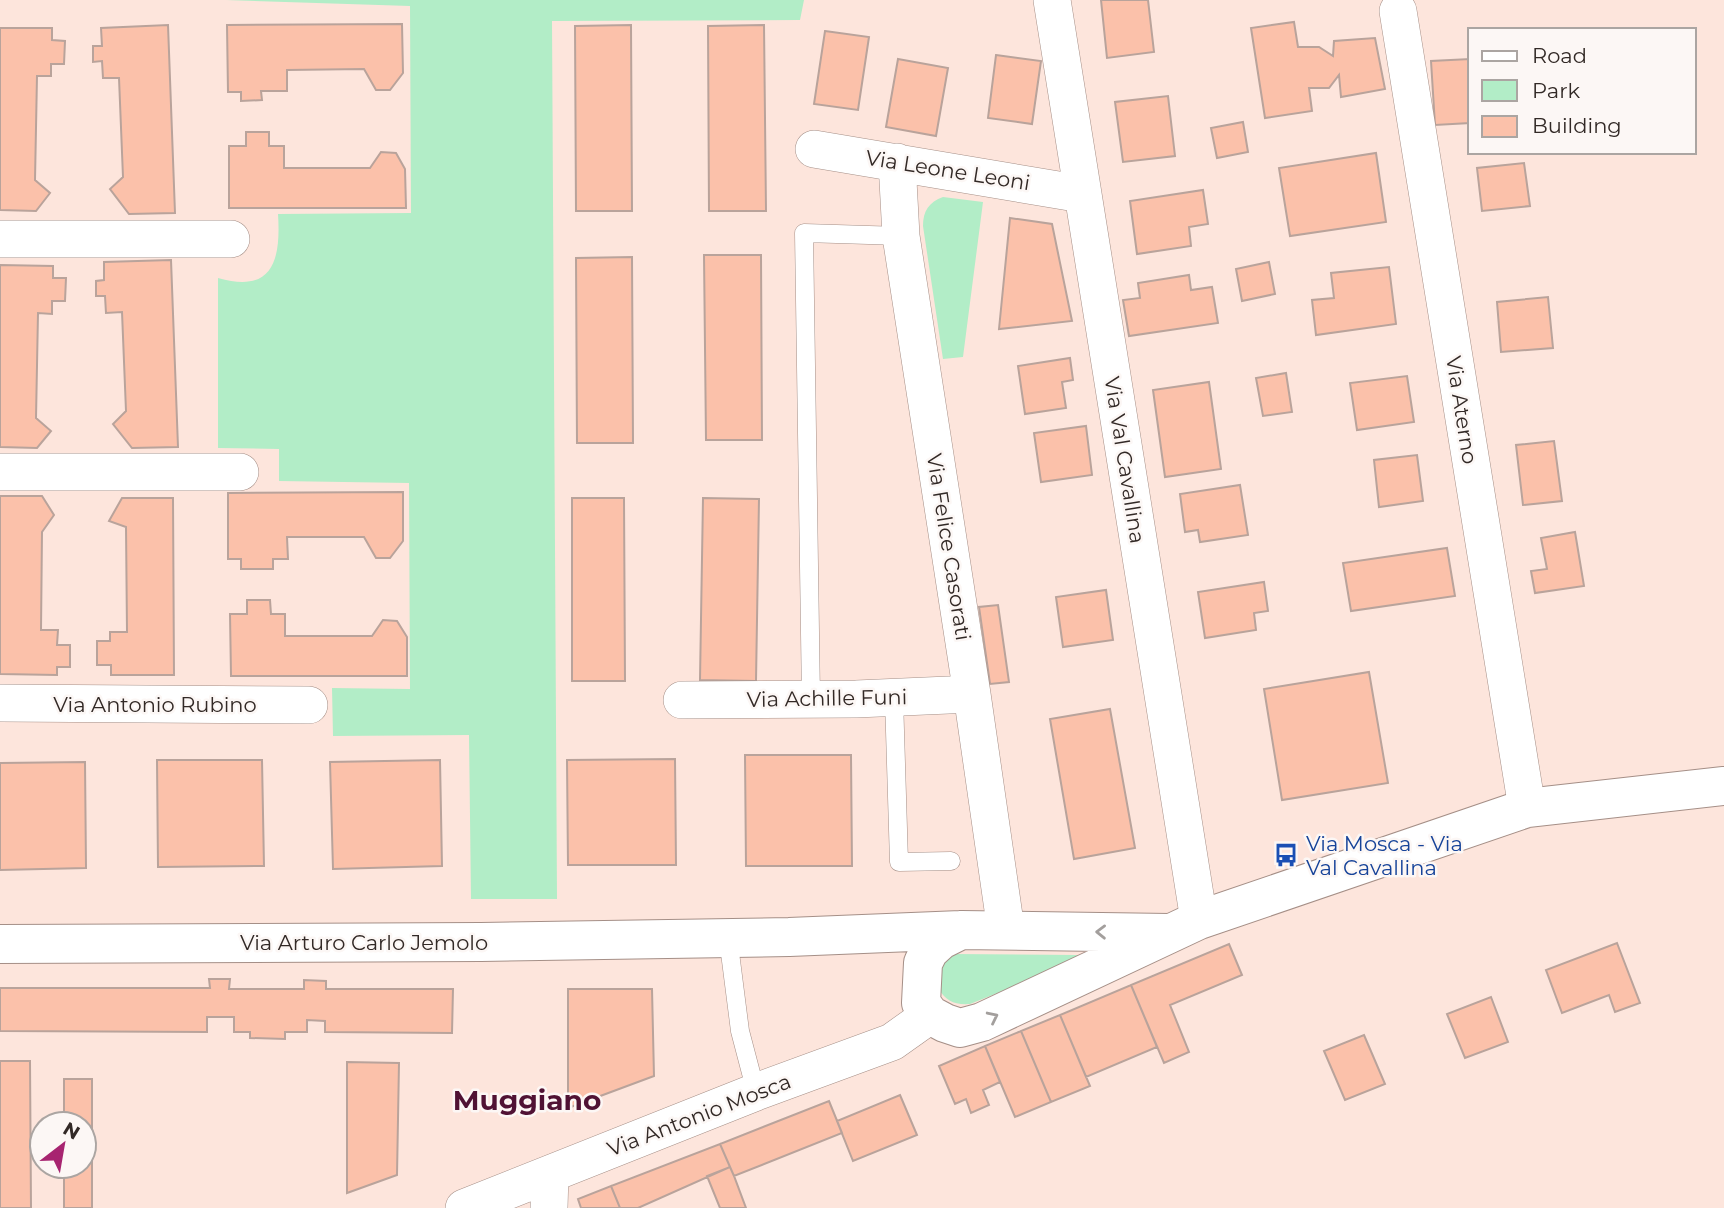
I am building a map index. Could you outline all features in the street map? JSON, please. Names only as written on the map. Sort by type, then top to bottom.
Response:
[{"type":"street","name":"Via Val Cavallina","points":[[1052,0],[1083,194],[1184,927]]},
{"type":"street","name":"Via Aterno","points":[[1398,12],[1527,808]]},
{"type":"street","name":"Via Leone Leoni","points":[[814,149],[1083,194]]},
{"type":"street","name":"Via Felice Casorati","points":[[897,162],[901,236],[1006,930]]},
{"type":"street","points":[[0,239],[231,239]]},
{"type":"street","points":[[0,472],[240,472]]},
{"type":"street","name":"Via Achille Funi","points":[[682,700],[894,698],[972,694]]},
{"type":"street","name":"Via Antonio Rubino","points":[[0,703],[309,705]]},
{"type":"street","points":[[961,930],[941,940],[929,951],[920,978],[920,1003],[930,1015],[960,1028],[982,1022],[1184,927],[1527,808],[1724,786]]},
{"type":"street","name":"Via Arturo Carlo Jemolo","points":[[0,944],[481,942],[1184,927]]},
{"type":"street","name":"Via Arturo Carlo Jemolo","points":[[789,937],[874,953],[920,978]]},
{"type":"street","name":"Via Antonio Mosca","points":[[464,1208],[550,1191],[756,1092],[892,1042],[930,1015]]},
{"type":"lane","points":[[810,699],[804,233],[901,236]]},
{"type":"lane","points":[[894,698],[899,862],[951,861]]},
{"type":"lane","points":[[728,937],[740,1031],[756,1092]]},
{"type":"green space","points":[[226,0],[804,0],[800,20],[552,21],[557,899],[471,899],[469,735],[333,736],[332,688],[410,689],[409,483],[279,481],[279,449],[218,448],[218,278],[236,282],[251,281],[262,277],[270,269],[278,246],[278,214],[411,213],[410,6]]},
{"type":"green space","points":[[943,197],[983,202],[963,357],[943,359],[923,226],[928,208]]},
{"type":"green space","points":[[952,954],[1080,956],[1077,961],[970,1004],[964,1004],[951,1001],[938,988],[941,963]]},
{"type":"building","points":[[1101,0],[1148,0],[1154,52],[1107,58]]},
{"type":"building","points":[[1294,22],[1298,47],[1319,47],[1333,56],[1334,41],[1375,38],[1385,89],[1341,97],[1339,75],[1329,88],[1309,88],[1312,111],[1265,118],[1251,28]]},
{"type":"building","points":[[402,24],[403,73],[390,90],[376,90],[364,69],[287,70],[287,91],[261,91],[262,100],[241,101],[241,92],[228,92],[227,25]]},
{"type":"building","points":[[168,25],[175,213],[129,214],[110,189],[123,177],[119,78],[103,78],[102,61],[93,62],[93,46],[102,46],[101,28]]},
{"type":"building","points":[[631,25],[632,211],[576,211],[575,26]]},
{"type":"building","points":[[764,25],[766,211],[709,211],[708,26]]},
{"type":"building","points":[[0,28],[52,28],[52,40],[65,41],[64,64],[51,64],[51,76],[37,76],[35,180],[50,193],[36,211],[0,210]]},
{"type":"building","points":[[825,31],[869,37],[858,110],[814,104]]},
{"type":"building","points":[[996,55],[1041,61],[1032,124],[988,118]]},
{"type":"building","points":[[898,59],[948,68],[936,136],[886,127]]},
{"type":"building","points":[[1468,59],[1468,123],[1435,125],[1431,61]]},
{"type":"building","points":[[1168,96],[1175,156],[1123,162],[1115,102]]},
{"type":"building","points":[[1243,122],[1248,152],[1217,158],[1211,128]]},
{"type":"building","points":[[246,132],[269,132],[269,146],[284,146],[284,168],[370,168],[381,152],[396,153],[405,169],[406,208],[229,208],[229,146],[246,146]]},
{"type":"building","points":[[1376,153],[1386,222],[1290,236],[1279,168]]},
{"type":"building","points":[[1524,163],[1530,206],[1482,211],[1477,168]]},
{"type":"building","points":[[1203,190],[1208,224],[1189,227],[1191,246],[1137,254],[1130,201]]},
{"type":"building","points":[[1010,218],[1052,224],[1072,321],[999,329]]},
{"type":"building","points":[[704,255],[761,255],[762,440],[706,440]]},
{"type":"building","points":[[632,257],[633,443],[577,443],[576,258]]},
{"type":"building","points":[[171,260],[178,447],[132,448],[113,424],[126,411],[122,312],[106,313],[105,296],[96,296],[96,281],[104,280],[104,262]]},
{"type":"building","points":[[1269,262],[1275,294],[1242,301],[1236,269]]},
{"type":"building","points":[[0,265],[53,266],[53,278],[66,278],[65,301],[52,301],[52,314],[38,313],[36,418],[51,431],[37,448],[0,447]]},
{"type":"building","points":[[1389,267],[1396,324],[1316,335],[1312,300],[1334,298],[1331,273]]},
{"type":"building","points":[[1189,275],[1191,290],[1212,287],[1218,323],[1129,336],[1123,300],[1140,298],[1138,283]]},
{"type":"building","points":[[1548,297],[1553,348],[1501,352],[1497,302]]},
{"type":"building","points":[[1070,358],[1073,380],[1062,382],[1066,408],[1025,414],[1018,366]]},
{"type":"building","points":[[1286,373],[1292,412],[1263,416],[1256,378]]},
{"type":"building","points":[[1407,376],[1414,422],[1357,430],[1350,383]]},
{"type":"building","points":[[1209,382],[1221,469],[1165,477],[1153,390]]},
{"type":"building","points":[[1086,426],[1092,475],[1041,482],[1034,433]]},
{"type":"building","points":[[1554,441],[1562,501],[1523,505],[1516,445]]},
{"type":"building","points":[[1417,455],[1423,501],[1379,507],[1374,460]]},
{"type":"building","points":[[1240,485],[1248,535],[1200,542],[1198,530],[1185,532],[1180,494]]},
{"type":"building","points":[[403,492],[403,541],[390,558],[376,558],[364,537],[287,537],[288,559],[273,559],[273,569],[241,569],[241,559],[228,559],[228,493]]},
{"type":"building","points":[[0,496],[42,496],[54,515],[42,532],[41,630],[58,630],[57,645],[70,645],[70,667],[57,667],[57,675],[0,674]]},
{"type":"building","points":[[122,498],[173,498],[174,675],[111,675],[111,665],[97,665],[97,641],[110,641],[110,632],[127,632],[126,527],[109,521]]},
{"type":"building","points":[[572,498],[624,498],[625,681],[572,681]]},
{"type":"building","points":[[703,498],[759,499],[756,681],[700,680]]},
{"type":"building","points":[[1575,532],[1584,586],[1535,593],[1531,571],[1547,569],[1541,538]]},
{"type":"building","points":[[1447,548],[1455,596],[1351,611],[1343,563]]},
{"type":"building","points":[[1264,582],[1268,611],[1254,613],[1256,630],[1205,638],[1198,592]]},
{"type":"building","points":[[1106,590],[1113,640],[1063,647],[1056,597]]},
{"type":"building","points":[[247,600],[270,600],[271,614],[285,614],[285,636],[372,636],[383,620],[397,621],[407,637],[407,676],[231,676],[230,614],[247,614]]},
{"type":"building","points":[[998,605],[1009,682],[990,684],[979,607]]},
{"type":"building","points":[[1369,672],[1388,783],[1282,800],[1264,689]]},
{"type":"building","points":[[1110,709],[1135,848],[1074,859],[1050,719]]},
{"type":"building","points":[[745,755],[851,755],[852,866],[746,866]]},
{"type":"building","points":[[675,759],[676,865],[568,865],[567,760]]},
{"type":"building","points":[[157,760],[262,760],[264,866],[158,867]]},
{"type":"building","points":[[440,760],[442,866],[333,869],[330,762]]},
{"type":"building","points":[[85,762],[86,868],[0,870],[0,763]]},
{"type":"building","points":[[1617,943],[1640,1003],[1615,1012],[1609,995],[1562,1013],[1546,970]]},
{"type":"building","points":[[1229,944],[1242,975],[1170,1005],[1189,1052],[1164,1063],[1131,985]]},
{"type":"building","points":[[209,979],[230,979],[229,989],[304,989],[304,980],[326,981],[326,989],[453,989],[452,1033],[325,1032],[325,1021],[307,1020],[307,1032],[285,1032],[285,1039],[250,1038],[250,1032],[234,1032],[234,1017],[207,1017],[207,1032],[0,1031],[0,988],[210,988]]},
{"type":"building","points":[[1131,985],[1157,1047],[1086,1077],[1060,1015]]},
{"type":"building","points":[[568,989],[652,989],[654,1076],[568,1108]]},
{"type":"building","points":[[1491,997],[1508,1042],[1465,1058],[1447,1014]]},
{"type":"building","points":[[1060,1015],[1090,1086],[1051,1102],[1021,1031]]},
{"type":"building","points":[[1021,1031],[1051,1102],[1015,1117],[985,1046]]},
{"type":"building","points":[[1364,1035],[1385,1084],[1345,1100],[1324,1051]]},
{"type":"building","points":[[985,1046],[1000,1082],[983,1090],[989,1105],[971,1113],[966,1099],[955,1104],[939,1066]]},
{"type":"building","points":[[0,1061],[30,1061],[28,1180],[31,1180],[31,1208],[0,1208]]},
{"type":"building","points":[[347,1062],[399,1063],[397,1175],[347,1193]]},
{"type":"building","points":[[64,1079],[92,1079],[92,1110],[64,1110]]},
{"type":"building","points":[[900,1095],[917,1135],[853,1161],[837,1121]]},
{"type":"building","points":[[829,1101],[842,1133],[734,1176],[720,1144]]},
{"type":"building","points":[[720,1144],[730,1167],[638,1208],[620,1208],[611,1186]]},
{"type":"building","points":[[730,1167],[746,1208],[720,1208],[707,1176]]},
{"type":"building","points":[[64,1180],[92,1180],[92,1208],[64,1208]]},
{"type":"building","points":[[611,1186],[620,1208],[581,1208],[578,1199]]},
{"type":"place","name":"Via Mosca - Via Val Cavallina","points":[[1286,855]]},
{"type":"district","name":"Muggiano","points":[[527,1100]]}]
